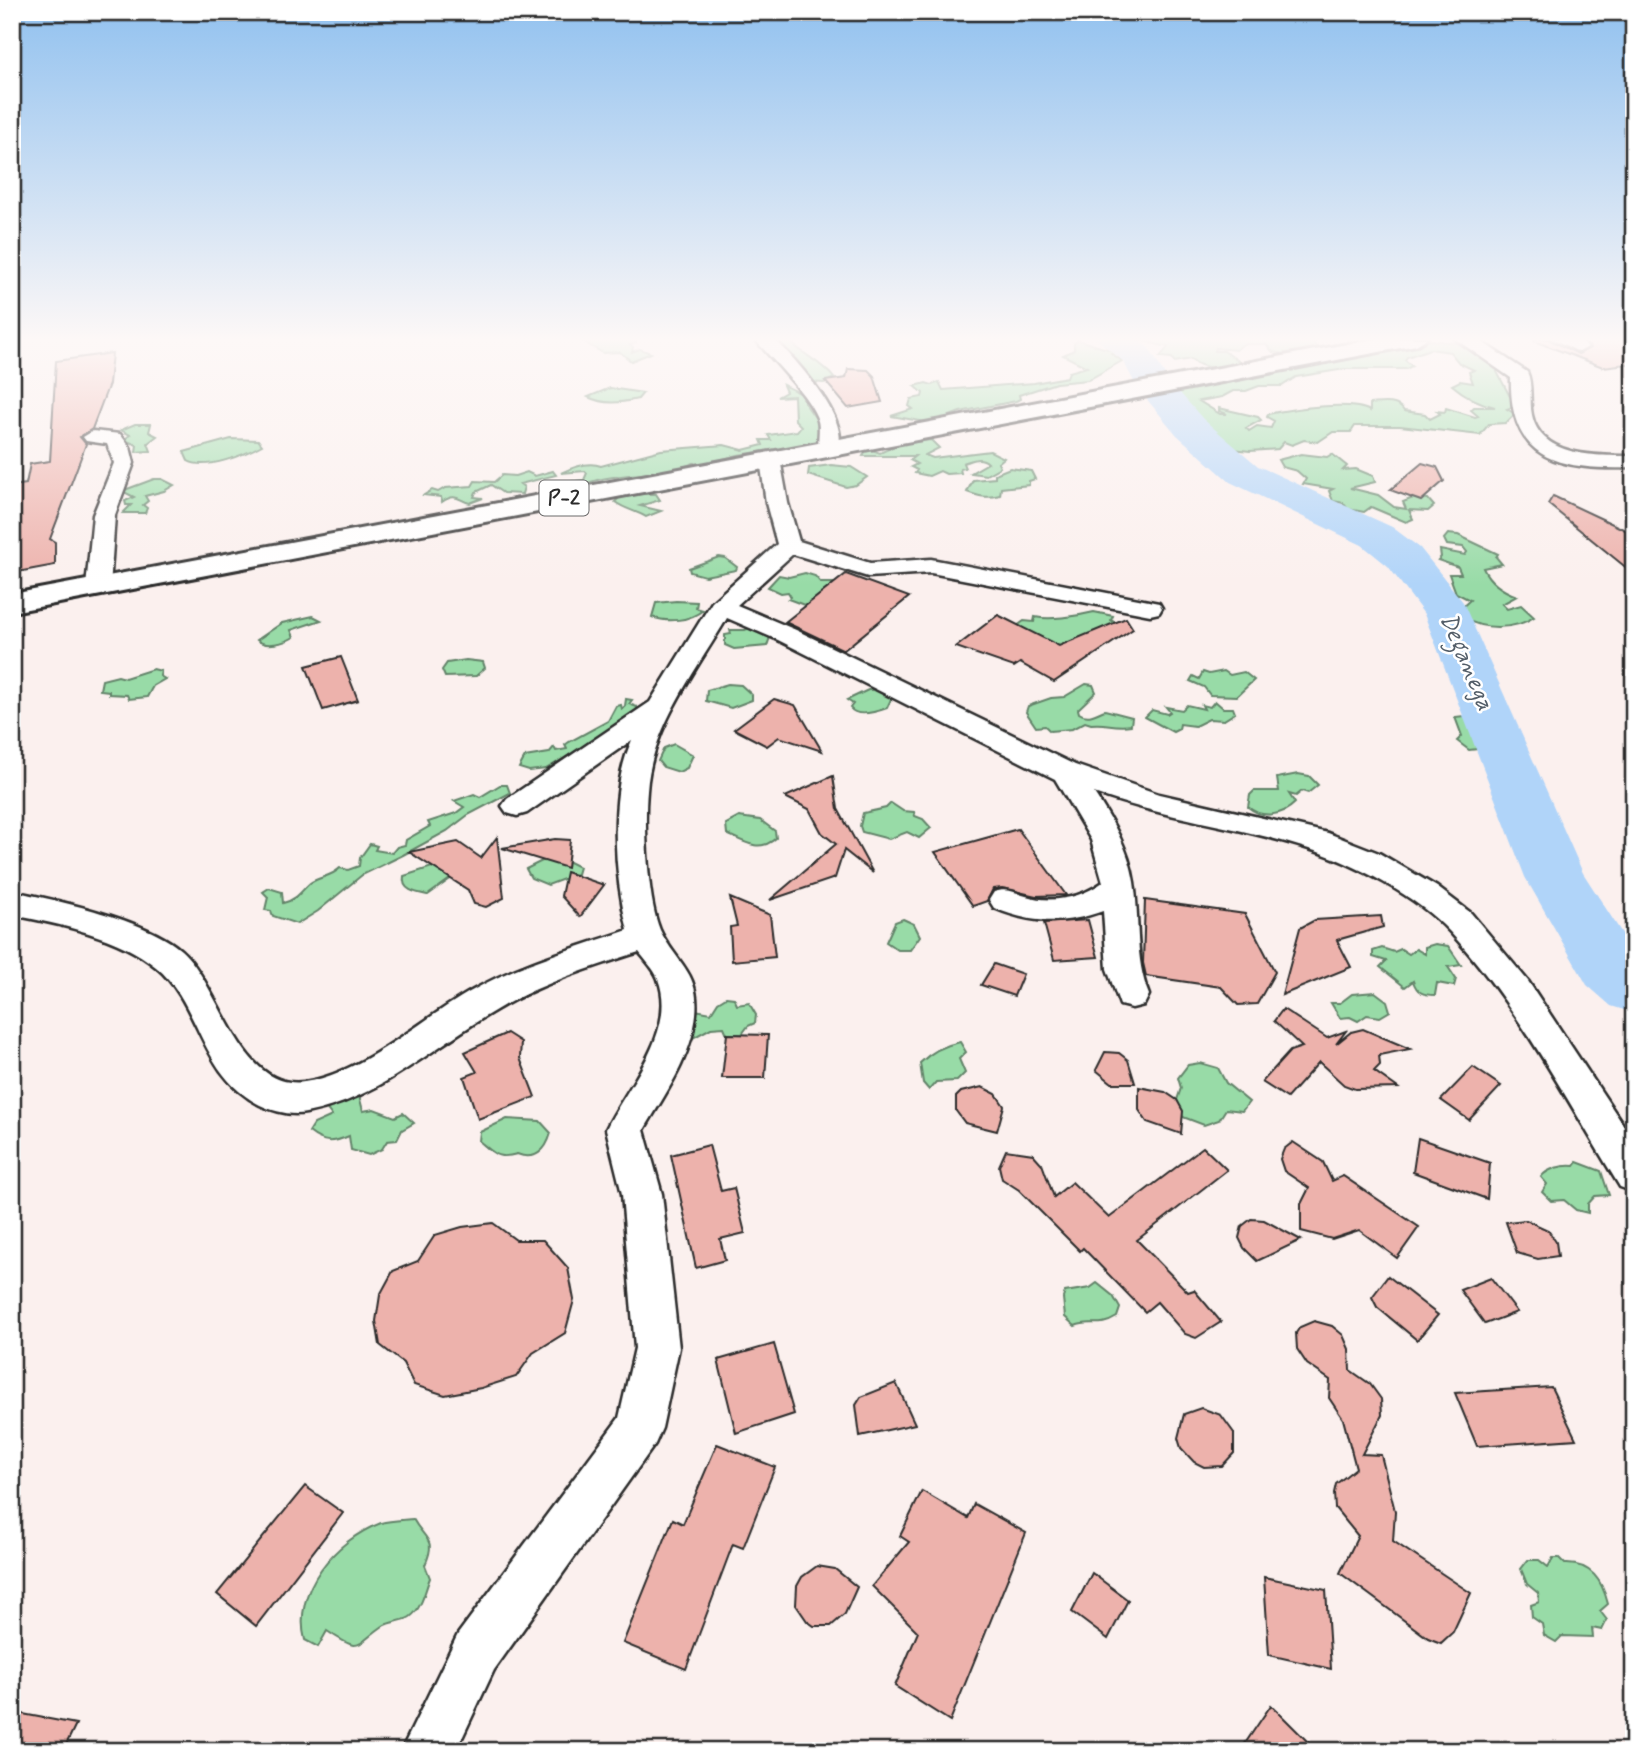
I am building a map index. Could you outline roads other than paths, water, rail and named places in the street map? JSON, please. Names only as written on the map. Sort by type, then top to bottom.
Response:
[{"type":"highway","name":"P-2","points":[[12,603],[982,420]]},
{"type":"street","points":[[828,420],[829,449]]},
{"type":"street","points":[[1523,420],[1532,438],[1557,454],[1584,460],[1634,462]]},
{"type":"street","points":[[93,437],[113,438],[120,447],[124,463],[104,515],[98,587]]},
{"type":"street","points":[[770,459],[777,503],[789,545]]},
{"type":"street","points":[[428,1751],[477,1652],[639,1428],[657,1348],[642,1194],[625,1129],[670,1052],[679,1013],[675,976],[646,937],[635,897],[632,791],[640,753],[660,708],[721,607],[789,545]]},
{"type":"street","points":[[789,545],[868,570],[890,571],[931,566],[1150,608]]},
{"type":"street","points":[[721,607],[787,635],[1065,772],[1153,803],[1317,840],[1368,861],[1426,895],[1460,922],[1516,990],[1634,1175]]},
{"type":"street","points":[[517,806],[660,708]]},
{"type":"street","points":[[1065,772],[1096,820],[1118,870],[1121,959],[1124,978],[1132,995]]},
{"type":"street","points":[[1005,900],[1031,910],[1052,911],[1106,899],[1119,886]]},
{"type":"street","points":[[12,903],[125,935],[170,958],[195,993],[240,1074],[269,1094],[302,1098],[348,1083],[506,988],[646,937]]},
{"type":"waterway","name":"Deganega","points":[[1184,420],[1244,474],[1377,536],[1404,557],[1447,612],[1555,877],[1609,968],[1634,988]]}]
